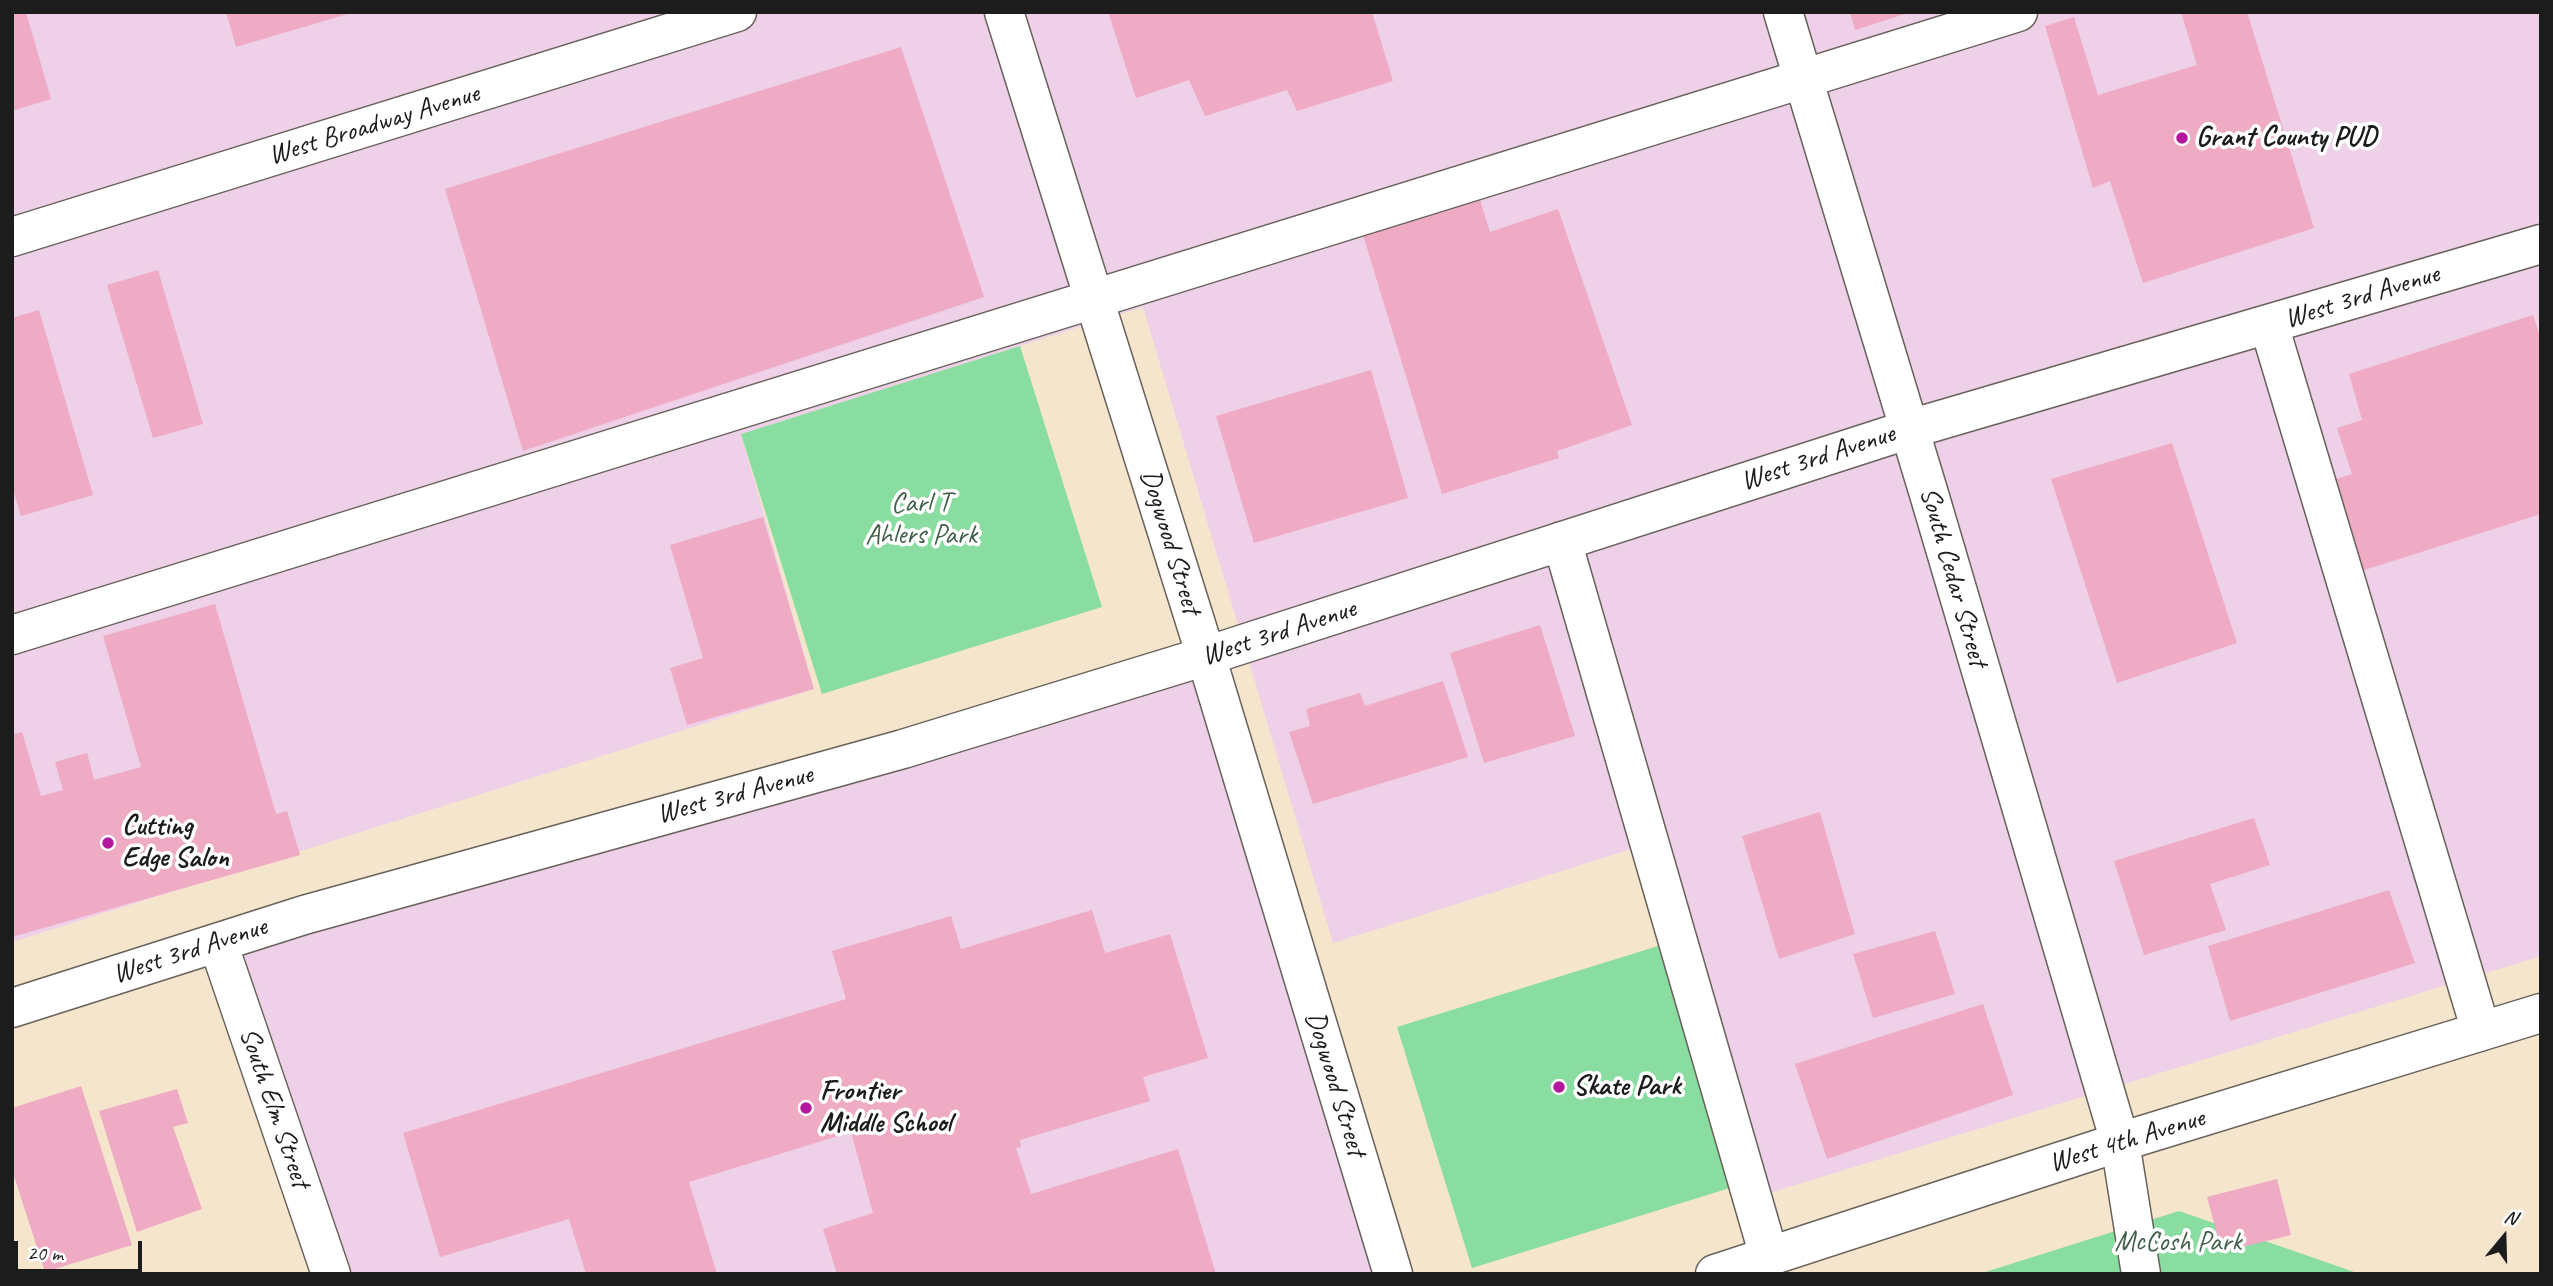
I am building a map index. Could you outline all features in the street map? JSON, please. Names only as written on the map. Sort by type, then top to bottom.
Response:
[{"type":"main road","name":"West Broadway Avenue","points":[[12,237],[737,12]]},
{"type":"main road","name":"Dogwood Street","points":[[1004,12],[1206,656],[1392,1274]]},
{"type":"main road","name":"South Cedar Street","points":[[1783,12],[1910,429],[2120,1142],[2141,1274]]},
{"type":"main road","points":[[12,635],[2018,12]]},
{"type":"main road","name":"West 3rd Avenue","points":[[12,1008],[344,904],[903,749],[1206,656],[1910,429],[2541,244]]},
{"type":"main road","points":[[2269,324],[2481,1031]]},
{"type":"main road","points":[[1562,541],[1769,1256]]},
{"type":"main road","name":"South Elm Street","points":[[218,943],[331,1274]]},
{"type":"main road","name":"West 4th Avenue","points":[[1715,1274],[2120,1142],[2541,1013]]},
{"type":"shaded area","points":[[12,12],[2541,12],[2541,956],[1766,1194],[1666,838],[1333,943],[1143,307],[741,434],[814,689],[12,942]]},
{"type":"shaded area","name":"Frontier Middle School","points":[[1206,656],[1393,1274],[322,1274],[218,943]]},
{"type":"green space","name":"Carl T Ahlers Park","points":[[1020,346],[1102,607],[822,694],[741,434]]},
{"type":"green space","name":"Skate Park","points":[[1658,946],[1733,1187],[1472,1268],[1397,1027]]},
{"type":"green space","name":"McCosh Park","points":[[2179,1211],[2360,1274],[1979,1274]]},
{"type":"building","points":[[12,12],[26,12],[51,99],[12,111]]},
{"type":"building","points":[[226,12],[351,12],[351,13],[236,47]]},
{"type":"building","points":[[1108,12],[1372,12],[1393,81],[1297,111],[1287,90],[1205,116],[1189,80],[1136,98]]},
{"type":"building","points":[[1850,12],[1908,12],[1908,13],[1855,30]]},
{"type":"building","name":"Grant County PUD","points":[[2181,12],[2247,12],[2314,228],[2143,283],[2110,181],[2093,188],[2045,26],[2074,17],[2098,95],[2197,65]]},
{"type":"building","points":[[901,47],[984,297],[523,451],[445,189]]},
{"type":"building","points":[[1480,200],[1490,232],[1558,209],[1632,425],[1557,451],[1559,458],[1442,494],[1363,235]]},
{"type":"building","points":[[158,270],[203,424],[153,438],[107,285]]},
{"type":"building","points":[[39,310],[93,495],[21,516],[12,486],[12,318]]},
{"type":"building","points":[[2533,315],[2541,340],[2541,514],[2355,573],[2327,482],[2352,474],[2337,428],[2362,420],[2349,374]]},
{"type":"building","points":[[1371,370],[1408,498],[1254,543],[1216,416]]},
{"type":"building","points":[[2172,443],[2237,643],[2117,683],[2051,479]]},
{"type":"building","points":[[763,517],[814,689],[687,725],[670,668],[703,658],[670,545]]},
{"type":"building","points":[[215,604],[276,814],[287,811],[300,855],[12,937],[12,735],[22,732],[41,796],[63,790],[55,762],[87,753],[94,780],[141,767],[103,636]]},
{"type":"building","points":[[1540,625],[1575,736],[1484,763],[1450,653]]},
{"type":"building","points":[[1443,681],[1468,757],[1313,804],[1289,732],[1310,726],[1306,709],[1360,693],[1365,706]]},
{"type":"building","points":[[1820,812],[1855,934],[1779,959],[1742,836]]},
{"type":"building","points":[[2254,818],[2270,865],[2210,884],[2226,930],[2144,955],[2114,861]]},
{"type":"building","points":[[2389,890],[2415,963],[2230,1021],[2208,946]]},
{"type":"building","points":[[1092,910],[1105,953],[1170,934],[1208,1058],[1143,1077],[1150,1101],[1020,1140],[1021,1147],[1016,1148],[1031,1194],[1178,1149],[1216,1274],[837,1274],[823,1229],[873,1213],[851,1132],[689,1182],[717,1274],[586,1274],[569,1219],[440,1257],[403,1133],[846,999],[832,951],[951,916],[961,949]]},
{"type":"building","points":[[1935,931],[1955,994],[1873,1018],[1853,954]]},
{"type":"building","points":[[1983,1004],[2013,1095],[1827,1159],[1795,1064]]},
{"type":"building","points":[[81,1086],[132,1245],[45,1272],[12,1170],[12,1108]]},
{"type":"building","points":[[177,1089],[188,1123],[173,1127],[202,1209],[137,1232],[99,1111]]},
{"type":"building","points":[[2277,1179],[2291,1235],[2222,1252],[2207,1197]]},
{"type":"place","name":"Grant County PUD","points":[[2182,138]]},
{"type":"place","name":"Cutting Edge Salon","points":[[108,843]]},
{"type":"place","name":"Skate Park","points":[[1559,1087]]},
{"type":"place","name":"Frontier Middle School","points":[[806,1108]]}]
